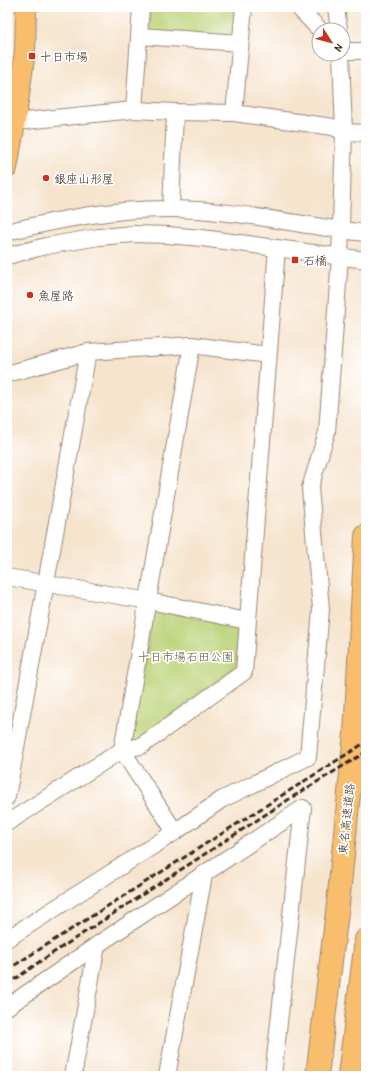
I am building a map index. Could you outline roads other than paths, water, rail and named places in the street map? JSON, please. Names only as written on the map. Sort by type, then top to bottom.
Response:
[{"type":"highway","name":"東名高速道路","points":[[317,1076],[338,904],[355,732],[366,536]]},
{"type":"highway","points":[[350,1076],[366,940]]},
{"type":"main road","points":[[7,168],[25,52],[26,7]]},
{"type":"street","points":[[134,110],[141,7]]},
{"type":"street","points":[[234,113],[244,7]]},
{"type":"street","points":[[298,7],[312,22]]},
{"type":"street","points":[[336,7],[338,22]]},
{"type":"street","points":[[140,36],[240,43]]},
{"type":"street","points":[[351,51],[366,51]]},
{"type":"street","points":[[7,939],[175,832],[221,800],[308,757],[321,609],[310,488],[327,432],[342,231],[344,132],[341,62]]},
{"type":"street","points":[[15,122],[134,110],[234,113],[333,127],[344,132],[366,133]]},
{"type":"street","points":[[171,209],[175,112]]},
{"type":"street","points":[[7,232],[43,223],[102,213],[171,209],[207,211],[342,231],[366,233]]},
{"type":"street","points":[[7,256],[46,246],[98,237],[134,234],[202,238],[366,260]]},
{"type":"street","points":[[7,823],[122,750],[141,746],[244,672],[277,248]]},
{"type":"street","points":[[175,832],[122,750],[149,601],[192,345]]},
{"type":"street","points":[[7,374],[88,352],[192,345],[268,355]]},
{"type":"street","points":[[7,797],[88,352]]},
{"type":"street","points":[[7,577],[149,601],[247,621]]},
{"type":"street","points":[[7,1007],[97,945],[303,808],[273,1076]]},
{"type":"street","points":[[167,1076],[204,875]]},
{"type":"street","points":[[74,1076],[97,945]]},
{"type":"railway","points":[[7,970],[366,742]]},
{"type":"railway","points":[[7,985],[42,960],[294,796],[366,752]]},
{"type":"place","name":"十日市場","points":[[32,56]]},
{"type":"place","name":"銀座山形屋","points":[[46,178]]},
{"type":"place","name":"石橋","points":[[295,260]]},
{"type":"place","name":"魚屋路","points":[[30,295]]},
{"type":"park label","name":"十日市場石田公園","points":[[186,656]]}]
